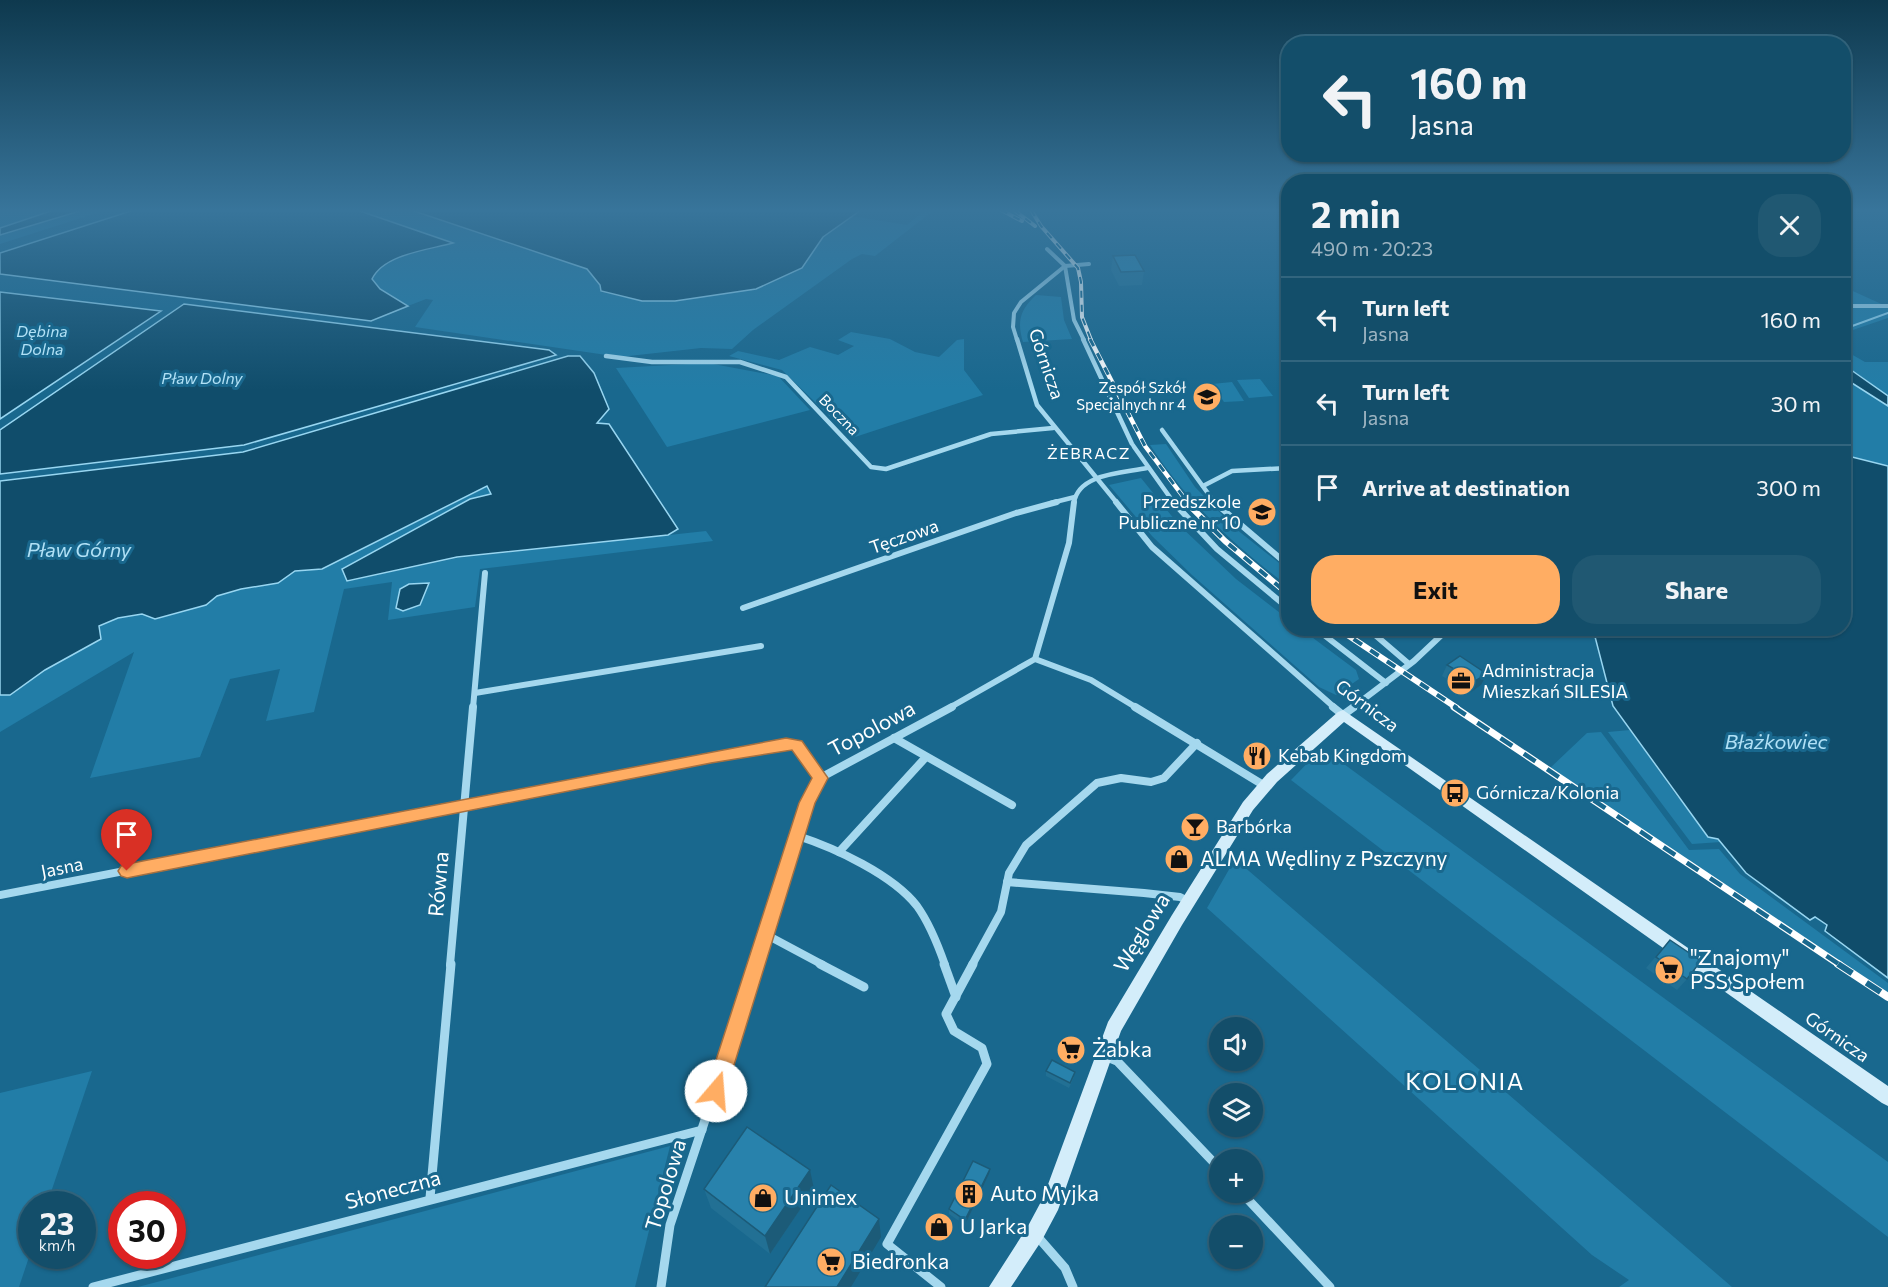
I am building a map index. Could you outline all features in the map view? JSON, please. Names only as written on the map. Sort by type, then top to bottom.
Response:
[{"type":"street","name":"Górnicza","points":[[1060,270],[1021,302],[1014,313],[1013,327],[1036,405],[1152,547],[1343,715],[1888,1097]]},
{"type":"street","points":[[1066,270],[1074,320],[1132,444],[1147,468],[1175,505],[1217,549],[1281,602]]},
{"type":"street","points":[[1851,306],[1888,306]]},
{"type":"street","name":"Boczna","points":[[606,356],[655,362],[716,359],[770,369],[786,377],[870,465],[878,469],[886,469],[991,435],[1053,428]]},
{"type":"street","points":[[1162,430],[1216,506],[1281,559]]},
{"type":"street","points":[[1147,468],[1097,478],[1085,484],[1076,497],[1069,543],[1035,659],[1091,680],[1265,786]]},
{"type":"street","points":[[1203,486],[1232,471],[1281,468]]},
{"type":"street","name":"Tęczowa","points":[[743,608],[1017,513],[1076,497]]},
{"type":"street","name":"Równa","points":[[430,1198],[485,573]]},
{"type":"street","name":"Górnicza","points":[[1325,636],[1386,683]]},
{"type":"street","points":[[1377,636],[1409,663]]},
{"type":"street","name":"Węglowa","points":[[999,1287],[1035,1233],[1060,1181],[1104,1056],[1128,1002],[1248,807],[1265,786],[1343,715],[1386,683],[1440,636]]},
{"type":"street","points":[[475,693],[761,646]]},
{"type":"street","name":"Topolowa","points":[[661,1287],[670,1225],[807,803],[820,778],[1025,667],[1035,659]]},
{"type":"street","points":[[894,738],[1012,805]]},
{"type":"street","points":[[941,1287],[887,1244],[987,1064],[982,1048],[953,1032],[947,1023],[946,1014],[1001,912],[1010,873],[1026,845],[1097,783],[1121,778],[1152,782],[1164,778],[1197,743]]},
{"type":"street","name":"Jasna","points":[[0,895],[786,744],[801,748],[809,765],[820,778]]},
{"type":"street","points":[[839,852],[926,757]]},
{"type":"street","points":[[798,836],[839,852],[895,887],[915,904],[944,963],[956,997]]},
{"type":"street","points":[[1007,882],[1144,893],[1180,897],[1189,901]]},
{"type":"street","points":[[765,934],[864,987]]},
{"type":"street","points":[[1104,1056],[1117,1061],[1209,1158]]},
{"type":"street","name":"Słoneczna","points":[[93,1287],[430,1198],[702,1130]]},
{"type":"street","points":[[1251,1203],[1330,1287]]},
{"type":"street","points":[[1035,1233],[1065,1268],[1073,1287]]},
{"type":"shaded area","points":[[378,270],[588,270],[600,285],[601,292],[642,301],[675,301],[756,289],[797,270],[837,270],[753,330],[732,349],[701,348],[620,357],[415,327],[433,300],[426,299],[408,306],[380,289],[372,279]]},
{"type":"shaded area","points":[[1851,290],[1888,307],[1888,318],[1851,331]]},
{"type":"shaded area","points":[[1036,295],[1061,297],[1064,320],[1072,339],[1023,342],[1020,328],[1021,316]]},
{"type":"shaded area","points":[[851,332],[890,339],[915,352],[939,357],[957,340],[964,339],[964,370],[983,395],[852,438],[782,370],[729,356],[738,351],[779,360],[810,347],[838,355],[854,346],[838,340]]},
{"type":"shaded area","points":[[1851,354],[1865,362],[1888,362],[1888,396],[1851,370]]},
{"type":"shaded area","points":[[708,363],[778,376],[810,410],[667,447],[616,368]]},
{"type":"shaded area","points":[[1260,379],[1273,396],[1249,398],[1237,380]]},
{"type":"shaded area","points":[[1232,382],[1244,401],[1224,402],[1212,384]]},
{"type":"shaded area","points":[[1851,382],[1888,406],[1888,466],[1851,457]]},
{"type":"shaded area","points":[[1166,444],[1195,487],[1236,529],[1281,564],[1281,580],[1213,522],[1164,466],[1150,445]]},
{"type":"shaded area","points":[[1141,478],[1179,525],[1236,579],[1281,614],[1281,636],[1310,636],[1356,670],[1359,679],[1336,695],[1319,687],[1192,575],[1152,536],[1109,485]]},
{"type":"shaded area","points":[[488,486],[491,494],[470,499],[347,581],[457,558],[706,531],[713,541],[480,569],[475,607],[388,620],[392,582],[344,589],[314,712],[266,721],[280,669],[230,679],[200,757],[90,778],[134,652],[0,732],[0,695],[10,695],[45,670],[100,639],[99,627],[118,618],[142,614],[156,619],[206,605],[217,596],[241,589],[278,583],[295,571],[322,569]]},
{"type":"shaded area","points":[[1630,730],[1676,795],[1721,842],[1692,844],[1608,732]]},
{"type":"shaded area","points":[[1601,732],[1689,850],[1719,849],[1740,874],[1888,983],[1888,994],[1549,769],[1587,733]]},
{"type":"shaded area","points":[[1322,748],[1888,1162],[1888,1237],[1291,780]]},
{"type":"shaded area","points":[[1235,859],[1732,1287],[1619,1287],[1629,1280],[1592,1255],[1207,908]]},
{"type":"shaded area","points":[[92,1071],[51,1191],[18,1191],[18,1269],[25,1269],[19,1287],[0,1287],[0,1093]]},
{"type":"shaded area","points":[[670,1146],[635,1287],[138,1287]]},
{"type":"water","points":[[0,270],[379,270],[372,279],[380,289],[408,306],[371,321],[0,274]]},
{"type":"water","points":[[588,270],[797,270],[756,289],[675,301],[642,301],[601,291],[600,285]]},
{"type":"water","name":"Dębina Dolna","points":[[0,292],[161,311],[0,419]]},
{"type":"water","name":"Pław Dolny","points":[[184,304],[549,350],[556,355],[244,445],[0,474],[0,430]]},
{"type":"water","name":"Pław Górny","points":[[568,356],[580,356],[594,373],[609,409],[597,423],[609,424],[678,529],[668,535],[457,557],[347,581],[342,569],[470,499],[491,494],[487,486],[322,569],[295,571],[278,583],[241,589],[217,596],[206,605],[155,619],[142,614],[118,618],[99,626],[101,639],[45,670],[10,695],[0,695],[0,481],[243,452]]},
{"type":"water","points":[[1851,370],[1888,396],[1888,406],[1851,382]]},
{"type":"water","name":"Błażkowiec","points":[[1851,457],[1888,466],[1888,978],[1825,931],[1827,925],[1815,917],[1810,920],[1746,873],[1718,839],[1708,837],[1613,706],[1595,636],[1851,636]]},
{"type":"water","points":[[429,583],[420,605],[403,611],[396,608],[400,589],[409,584]]},
{"type":"building","points":[[1120,270],[1144,271],[1121,272]]},
{"type":"building","points":[[1460,656],[1487,674],[1475,681],[1447,665]]},
{"type":"building","points":[[1670,940],[1701,961],[1687,979],[1656,957]]},
{"type":"building","points":[[1052,1060],[1075,1072],[1070,1083],[1046,1071]]},
{"type":"building","name":"Unimex","points":[[747,1127],[810,1170],[765,1236],[704,1189]]},
{"type":"building","name":"Auto Myjka","points":[[973,1161],[990,1169],[965,1220],[949,1209]]},
{"type":"building","name":"Biedronka","points":[[831,1185],[879,1219],[837,1287],[765,1287]]},
{"type":"waterway","points":[[1851,326],[1888,313]]},
{"type":"railway","points":[[1078,270],[1082,317],[1091,340]]},
{"type":"railway","points":[[1090,339],[1145,446],[1188,503]]},
{"type":"railway","points":[[1186,502],[1225,541],[1281,588]]},
{"type":"railway","points":[[1349,636],[1457,708]]},
{"type":"railway","points":[[1454,707],[1840,965]]},
{"type":"railway","points":[[1838,964],[1888,997]]},
{"type":"place","name":"Zespół Szkół Specjalnych nr 4","points":[[1207,397]]},
{"type":"place","name":"Przedszkole Publiczne nr 10","points":[[1262,512]]},
{"type":"place","name":"Administracja Mieszkań SILESIA","points":[[1461,681]]},
{"type":"place","name":"Kebab Kingdom","points":[[1257,756]]},
{"type":"place","name":"Górnicza/Kolonia","points":[[1455,793]]},
{"type":"place","name":"Barbórka","points":[[1195,827]]},
{"type":"place","name":"ALMA Wędliny z Pszczyny","points":[[1179,859]]},
{"type":"place","name":"\"Znajomy\" PSS Społem","points":[[1669,970]]},
{"type":"place","name":"Żabka","points":[[1071,1050]]},
{"type":"place","name":"Auto Myjka","points":[[969,1194]]},
{"type":"place","name":"Unimex","points":[[763,1198]]},
{"type":"place","name":"U Jarka","points":[[939,1227]]},
{"type":"place","name":"Biedronka","points":[[831,1262]]},
{"type":"district","name":"ŻEBRACZ","points":[[1089,453]]},
{"type":"district","name":"KOLONIA","points":[[1465,1082]]},
{"type":"route","points":[[127,871],[711,757],[786,744],[797,745],[820,778],[807,803],[716,1091]]}]
